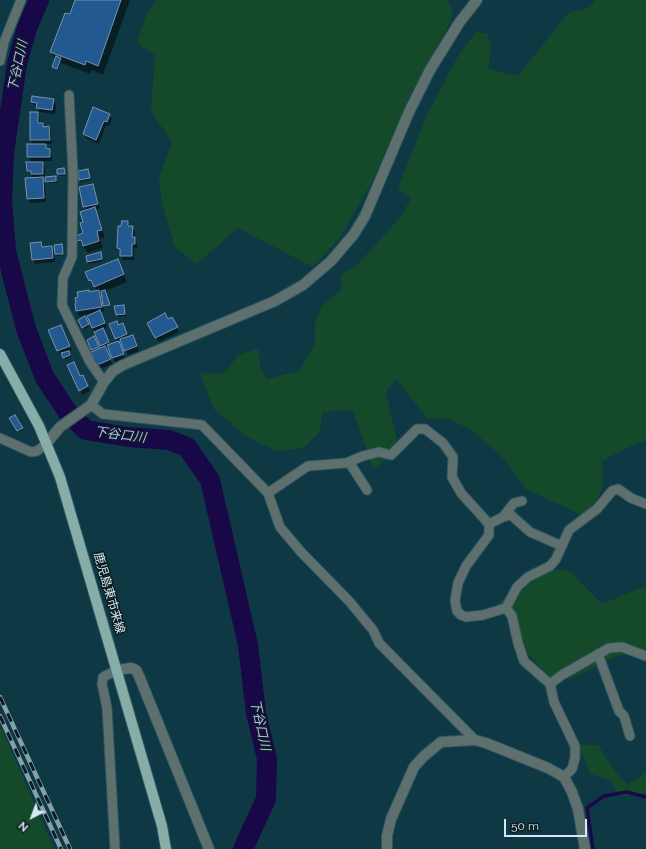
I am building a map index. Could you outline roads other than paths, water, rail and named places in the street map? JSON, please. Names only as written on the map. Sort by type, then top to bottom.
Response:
[{"type":"main road","name":"鹿児島東市来線","points":[[0,354],[20,389],[46,444],[71,508],[162,826],[166,849]]},
{"type":"street","points":[[0,61],[4,42],[21,0]]},
{"type":"street","points":[[0,438],[31,452],[37,451],[46,444],[60,427],[87,408],[113,371],[123,365],[275,301],[303,285],[331,261],[354,234],[365,216],[409,112],[430,70],[459,23],[477,0]]},
{"type":"street","points":[[69,95],[73,166],[72,257],[63,278],[62,305],[90,362],[104,382]]},
{"type":"street","points":[[87,408],[102,414],[202,425],[268,493],[280,527],[301,552],[349,601],[373,630],[379,643],[475,740]]},
{"type":"street","points":[[268,493],[308,466],[349,462],[379,452],[391,454],[417,429],[425,430],[444,443],[453,457],[452,477],[461,493],[490,524],[489,535],[466,566],[458,583],[455,601],[457,611],[466,617],[483,615],[506,608],[517,586],[528,577],[550,566],[562,546],[569,530],[597,509],[612,491],[618,489],[631,498],[646,504]]},
{"type":"street","points":[[349,462],[367,490]]},
{"type":"street","points":[[503,517],[514,503],[522,501]]},
{"type":"street","points":[[490,524],[503,517],[511,515],[530,532],[562,546]]},
{"type":"street","points":[[506,608],[512,616],[524,661],[550,684],[554,702],[575,746],[575,758],[572,769],[564,778]]},
{"type":"street","points":[[550,684],[562,675],[609,648],[622,647],[646,656]]},
{"type":"street","points":[[598,654],[619,711],[624,716],[630,736]]},
{"type":"street","points":[[115,849],[107,708],[102,684],[103,678],[117,670],[131,668],[136,670],[139,676],[209,849]]},
{"type":"street","points":[[387,849],[387,836],[391,819],[414,767],[424,756],[441,742],[475,740],[548,768],[564,778],[572,792],[578,809],[585,849]]},
{"type":"waterway","name":"下谷口川","points":[[39,0],[27,28],[17,64],[4,153],[2,200],[6,251],[26,329],[45,378],[69,414],[86,430],[128,437],[169,440],[187,447],[210,480],[248,645],[256,713],[267,759],[266,799],[243,849]]},
{"type":"waterway","points":[[593,849],[587,808],[604,796],[627,792],[646,797]]},
{"type":"railway","points":[[0,697],[70,849]]},
{"type":"railway","points":[[0,716],[61,849]]}]
